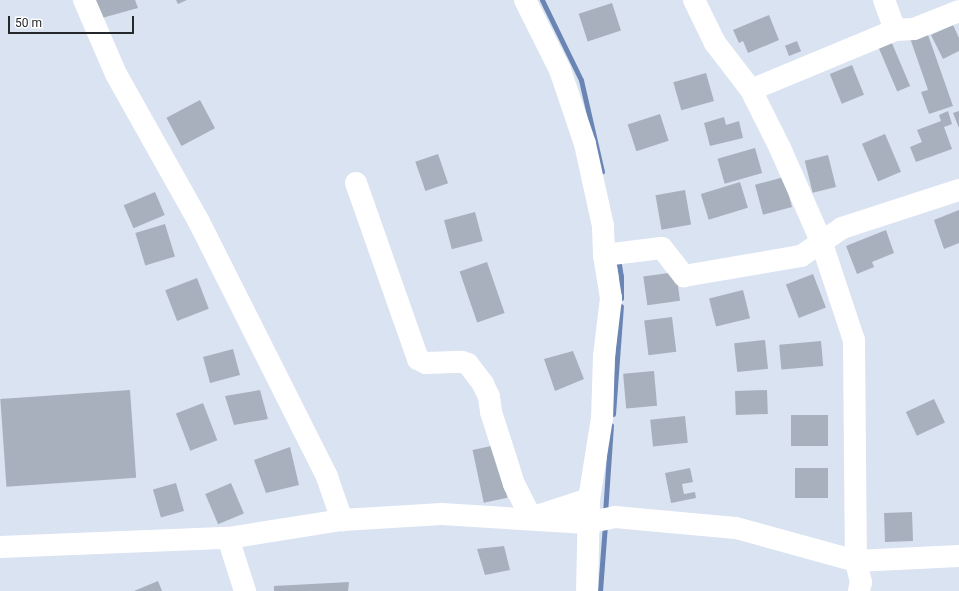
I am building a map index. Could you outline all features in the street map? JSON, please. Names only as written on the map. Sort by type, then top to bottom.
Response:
[{"type":"street","points":[[84,0],[116,74],[198,220],[327,477],[342,520]]},
{"type":"street","points":[[525,0],[560,70],[585,144],[603,226],[612,254],[611,298],[604,356],[602,418],[589,499],[587,523],[588,591]]},
{"type":"street","points":[[694,0],[715,43],[751,90],[780,148],[821,241],[854,340],[856,561],[861,582],[859,591]]},
{"type":"street","points":[[884,0],[895,30]]},
{"type":"street","points":[[751,90],[895,30],[914,29],[959,11]]},
{"type":"street","points":[[356,183],[418,359],[426,363],[462,362],[468,364],[483,384],[489,397],[493,419],[514,484],[527,510],[534,517],[589,499]]},
{"type":"street","points":[[612,254],[662,248],[684,276],[801,256],[842,228],[959,190]]},
{"type":"street","points":[[0,547],[228,538],[342,520],[442,514],[587,523],[615,517],[736,528],[856,561],[959,556]]},
{"type":"street","points":[[228,538],[246,591]]},
{"type":"building","points":[[94,0],[135,0],[138,8],[102,18]]},
{"type":"building","points":[[176,0],[187,0],[178,4]]},
{"type":"building","points":[[612,3],[621,31],[588,41],[579,14]]},
{"type":"building","points":[[769,15],[779,40],[748,53],[743,41],[739,43],[733,30]]},
{"type":"building","points":[[953,25],[959,38],[959,51],[943,59],[931,35]]},
{"type":"building","points":[[927,32],[953,106],[929,114],[921,92],[928,90],[910,38]]},
{"type":"building","points":[[797,41],[801,51],[789,56],[785,46]]},
{"type":"building","points":[[891,41],[910,86],[897,92],[878,46]]},
{"type":"building","points":[[852,65],[864,95],[842,104],[830,74]]},
{"type":"building","points":[[706,73],[714,101],[681,110],[673,82]]},
{"type":"building","points":[[200,100],[215,128],[181,146],[166,118]]},
{"type":"building","points":[[948,111],[952,124],[944,127],[952,149],[916,162],[910,147],[922,142],[917,130],[941,121],[939,115]]},
{"type":"building","points":[[959,111],[959,128],[953,113]]},
{"type":"building","points":[[660,114],[669,141],[636,151],[628,125]]},
{"type":"building","points":[[724,117],[726,125],[739,121],[743,138],[710,146],[704,123]]},
{"type":"building","points":[[885,134],[901,172],[878,182],[862,144]]},
{"type":"building","points":[[755,148],[762,173],[725,184],[718,159]]},
{"type":"building","points":[[438,154],[448,183],[425,191],[415,162]]},
{"type":"building","points":[[828,155],[836,187],[813,193],[805,161]]},
{"type":"building","points":[[784,177],[792,207],[763,215],[755,185]]},
{"type":"building","points":[[740,182],[748,208],[709,220],[701,194]]},
{"type":"building","points":[[685,190],[691,224],[662,230],[655,195]]},
{"type":"building","points":[[155,192],[165,215],[133,228],[124,205]]},
{"type":"building","points":[[959,210],[959,243],[944,249],[934,220]]},
{"type":"building","points":[[475,212],[483,241],[452,249],[444,220]]},
{"type":"building","points":[[165,224],[175,257],[145,266],[135,233]]},
{"type":"building","points":[[886,230],[894,253],[872,262],[874,267],[857,274],[846,246]]},
{"type":"building","points":[[487,262],[505,313],[477,322],[460,271]]},
{"type":"building","points":[[676,272],[680,301],[647,305],[643,277]]},
{"type":"building","points":[[813,274],[826,308],[799,318],[786,284]]},
{"type":"building","points":[[197,278],[209,309],[177,321],[165,290]]},
{"type":"building","points":[[743,290],[750,318],[716,327],[709,298]]},
{"type":"building","points":[[672,317],[676,352],[648,355],[644,320]]},
{"type":"building","points":[[765,340],[768,369],[737,372],[734,343]]},
{"type":"building","points":[[821,341],[823,366],[781,370],[779,345]]},
{"type":"building","points":[[233,349],[240,375],[210,383],[203,357]]},
{"type":"building","points":[[573,351],[584,379],[555,391],[544,359]]},
{"type":"building","points":[[654,371],[657,406],[626,409],[623,374]]},
{"type":"building","points":[[130,390],[136,478],[6,487],[0,399]]},
{"type":"building","points":[[260,390],[268,419],[234,425],[225,396]]},
{"type":"building","points":[[767,390],[768,414],[736,415],[735,391]]},
{"type":"building","points":[[934,399],[945,423],[917,436],[906,412]]},
{"type":"building","points":[[203,403],[217,440],[190,451],[176,413]]},
{"type":"building","points":[[791,415],[828,415],[828,446],[791,446]]},
{"type":"building","points":[[685,416],[688,443],[653,447],[650,420]]},
{"type":"building","points":[[496,445],[507,498],[484,503],[473,450]]},
{"type":"building","points":[[290,447],[299,485],[266,493],[254,460]]},
{"type":"building","points":[[690,468],[693,482],[682,484],[684,494],[695,492],[696,498],[671,503],[665,473]]},
{"type":"building","points":[[795,468],[828,468],[828,498],[795,498]]},
{"type":"building","points":[[176,483],[184,511],[161,517],[153,490]]},
{"type":"building","points":[[231,483],[244,513],[218,524],[205,494]]},
{"type":"building","points":[[912,512],[913,541],[885,542],[884,513]]},
{"type":"building","points":[[504,546],[510,570],[485,575],[477,549]]},
{"type":"building","points":[[158,581],[162,591],[134,591]]},
{"type":"building","points":[[349,582],[348,591],[274,591],[274,586]]},
{"type":"waterway","points":[[542,0],[581,80],[602,172]]},
{"type":"waterway","points":[[618,258],[621,276],[621,298]]},
{"type":"waterway","points":[[613,414],[621,306]]},
{"type":"waterway","points":[[605,513],[611,425]]},
{"type":"waterway","points":[[600,591],[605,525]]}]
